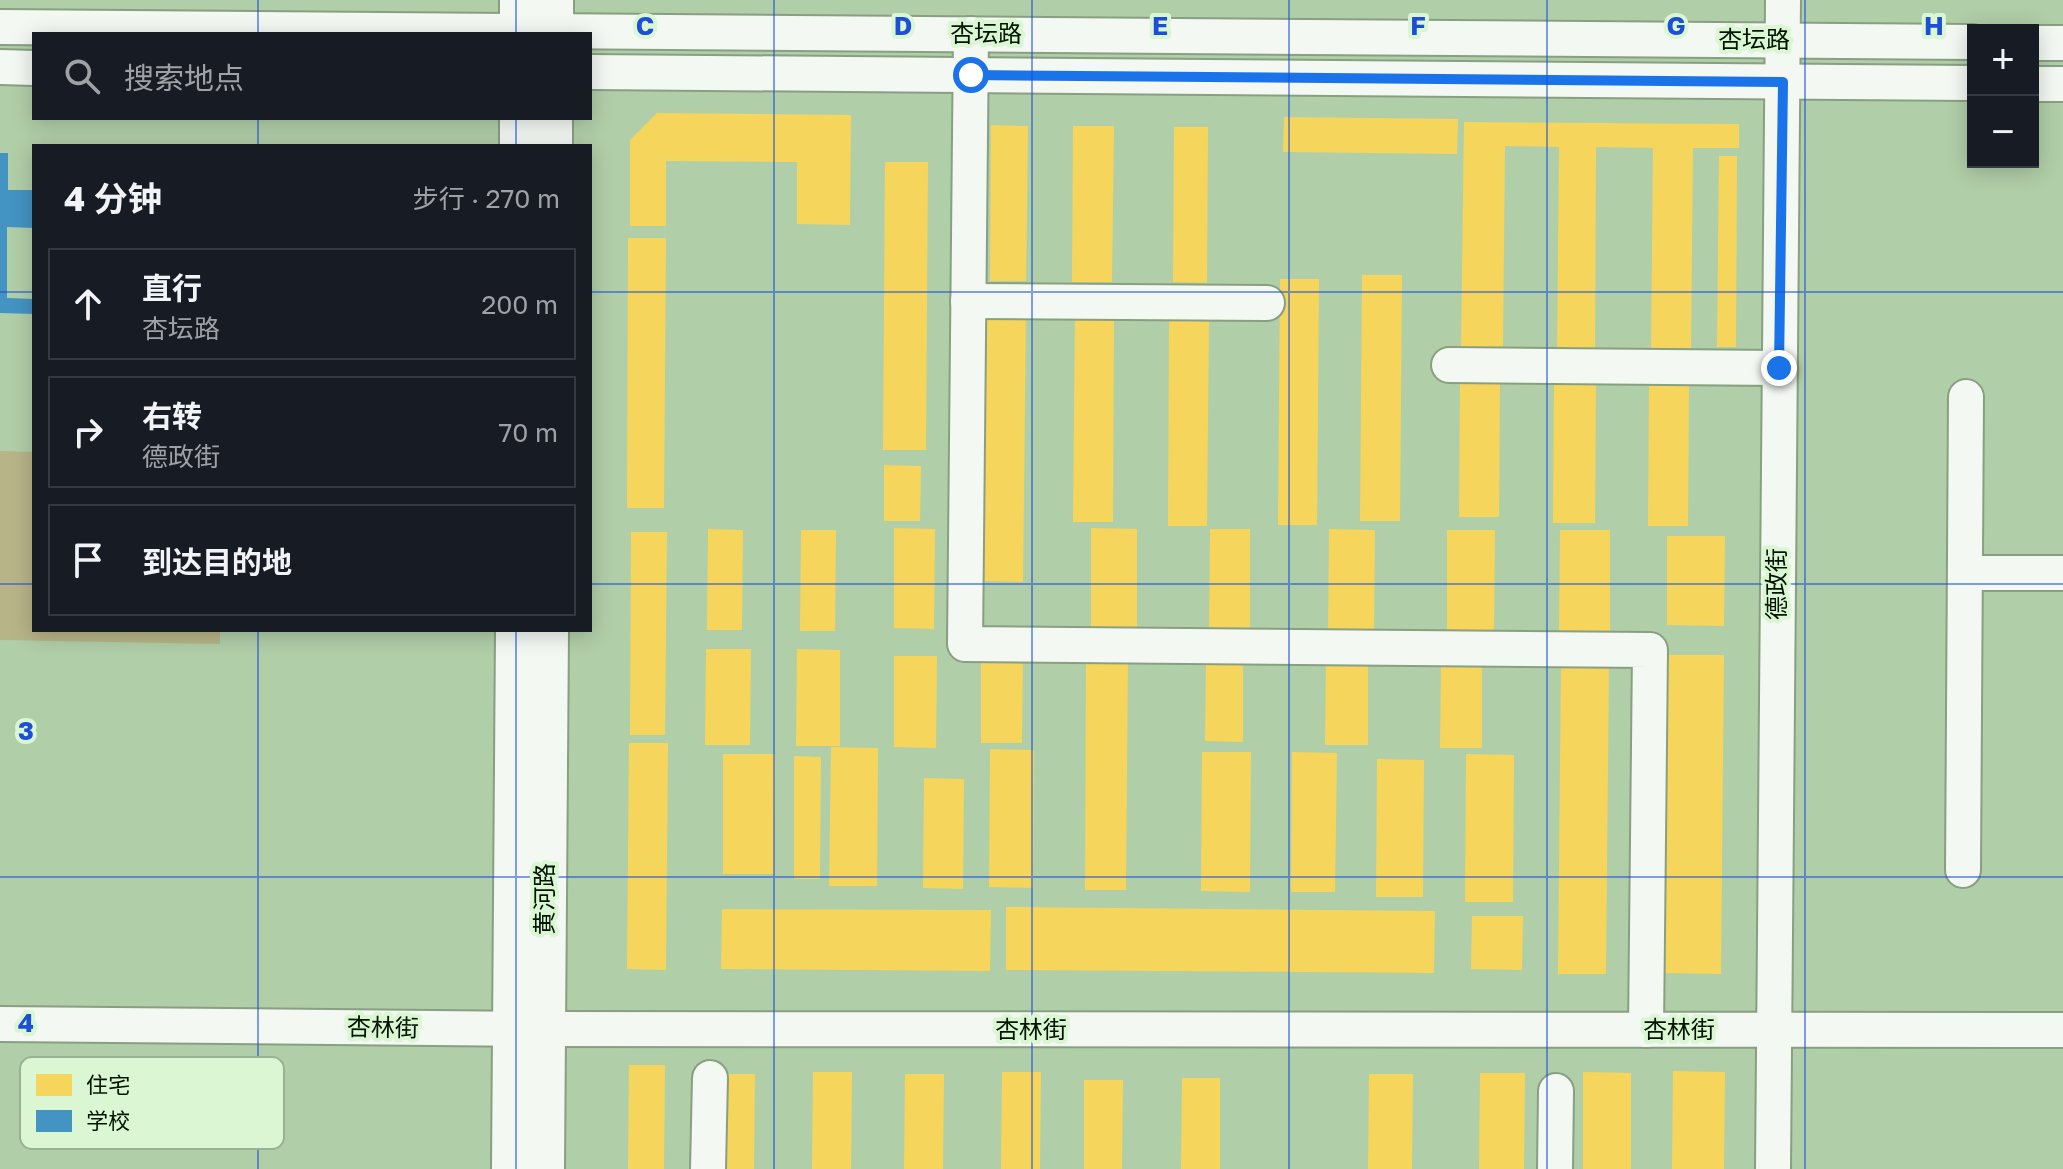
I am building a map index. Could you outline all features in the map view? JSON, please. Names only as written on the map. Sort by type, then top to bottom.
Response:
[{"type":"main road","points":[[521,120],[521,144]]},
{"type":"main road","points":[[551,120],[551,144]]},
{"type":"main road","name":"黄河路","points":[[517,632],[529,1029],[543,1169]]},
{"type":"main road","name":"黄河路","points":[[513,1169],[529,1029],[547,632]]},
{"type":"street","name":"德政街","points":[[1773,1169],[1783,0]]},
{"type":"street","name":"杏坛路","points":[[0,27],[537,22],[971,34],[1967,42]]},
{"type":"street","points":[[971,34],[965,644],[1650,650],[1646,1030]]},
{"type":"street","points":[[2039,43],[2063,43]]},
{"type":"street","points":[[0,67],[32,68]]},
{"type":"street","name":"杏坛路","points":[[592,72],[1967,83]]},
{"type":"street","points":[[2039,84],[2063,84]]},
{"type":"street","points":[[968,301],[1267,303]]},
{"type":"street","points":[[1449,365],[1779,368]]},
{"type":"street","points":[[1963,870],[1966,397]]},
{"type":"street","points":[[1965,573],[2063,573]]},
{"type":"street","name":"杏林街","points":[[0,1024],[529,1029],[2063,1030]]},
{"type":"street","points":[[708,1169],[710,1078]]},
{"type":"street","points":[[1555,1169],[1556,1091]]},
{"type":"shaded area","points":[[0,451],[32,452],[32,632],[220,632],[220,644],[0,640]]},
{"type":"building: 住宅","points":[[657,113],[851,115],[850,225],[797,224],[797,162],[666,161],[666,226],[630,226],[630,140]]},
{"type":"building: 住宅","points":[[1284,117],[1458,119],[1457,154],[1283,152]]},
{"type":"building: 住宅","points":[[1464,122],[1739,124],[1739,148],[1693,148],[1691,349],[1651,349],[1653,148],[1596,147],[1595,354],[1557,354],[1559,147],[1505,146],[1503,348],[1461,348]]},
{"type":"building: 住宅","points":[[991,125],[1028,126],[1026,281],[990,281]]},
{"type":"building: 住宅","points":[[1073,126],[1114,126],[1112,282],[1072,282]]},
{"type":"building: 住宅","points":[[1174,127],[1208,127],[1207,283],[1173,282]]},
{"type":"building: 住宅","points":[[1719,156],[1737,156],[1736,347],[1717,347]]},
{"type":"building: 住宅","points":[[885,162],[928,162],[926,450],[883,450]]},
{"type":"building: 住宅","points":[[628,238],[666,238],[664,508],[627,508]]},
{"type":"building: 住宅","points":[[1362,275],[1402,275],[1400,521],[1360,521]]},
{"type":"building: 住宅","points":[[1280,279],[1319,279],[1317,525],[1278,525]]},
{"type":"building: 住宅","points":[[1075,313],[1114,313],[1113,522],[1073,522]]},
{"type":"building: 住宅","points":[[986,314],[1026,314],[1023,582],[984,581]]},
{"type":"building: 住宅","points":[[1169,317],[1209,318],[1207,526],[1168,526]]},
{"type":"building: 住宅","points":[[1554,377],[1596,378],[1595,523],[1553,523]]},
{"type":"building: 住宅","points":[[1460,378],[1500,378],[1499,517],[1459,517]]},
{"type":"building: 住宅","points":[[1649,380],[1689,381],[1688,526],[1648,526]]},
{"type":"building: 住宅","points":[[884,465],[921,466],[920,521],[884,521]]},
{"type":"building: 住宅","points":[[894,528],[935,529],[934,629],[894,628]]},
{"type":"building: 住宅","points":[[1091,528],[1137,529],[1137,634],[1091,634]]},
{"type":"building: 住宅","points":[[708,529],[743,530],[742,630],[707,630]]},
{"type":"building: 住宅","points":[[1210,529],[1250,529],[1250,635],[1209,635]]},
{"type":"building: 住宅","points":[[1329,529],[1375,530],[1374,636],[1328,635]]},
{"type":"building: 住宅","points":[[801,530],[836,530],[835,631],[800,631]]},
{"type":"building: 住宅","points":[[1447,530],[1495,530],[1494,636],[1447,636]]},
{"type":"building: 住宅","points":[[1560,530],[1610,530],[1610,631],[1559,631]]},
{"type":"building: 住宅","points":[[631,532],[667,532],[665,735],[630,735]]},
{"type":"building: 住宅","points":[[1667,536],[1725,536],[1724,626],[1667,625]]},
{"type":"building: 住宅","points":[[706,649],[751,649],[750,745],[705,745]]},
{"type":"building: 住宅","points":[[797,649],[840,650],[840,746],[796,746]]},
{"type":"building: 住宅","points":[[1666,655],[1724,655],[1721,974],[1664,973]]},
{"type":"building: 住宅","points":[[894,656],[937,656],[936,748],[894,747]]},
{"type":"building: 住宅","points":[[1086,656],[1128,656],[1126,890],[1085,890]]},
{"type":"building: 住宅","points":[[1206,656],[1243,657],[1243,742],[1205,741]]},
{"type":"building: 住宅","points":[[1326,658],[1368,658],[1368,745],[1325,745]]},
{"type":"building: 住宅","points":[[981,659],[1023,659],[1022,743],[981,743]]},
{"type":"building: 住宅","points":[[1561,659],[1609,660],[1606,974],[1558,974]]},
{"type":"building: 住宅","points":[[1441,663],[1482,663],[1482,748],[1440,748]]},
{"type":"building: 住宅","points":[[629,743],[668,743],[666,970],[627,969]]},
{"type":"building: 住宅","points":[[831,747],[878,748],[877,886],[829,886]]},
{"type":"building: 住宅","points":[[990,749],[1034,750],[1033,888],[989,887]]},
{"type":"building: 住宅","points":[[1202,752],[1251,752],[1250,892],[1201,891]]},
{"type":"building: 住宅","points":[[1292,752],[1337,753],[1335,892],[1291,892]]},
{"type":"building: 住宅","points":[[723,754],[775,754],[774,874],[723,874]]},
{"type":"building: 住宅","points":[[1466,754],[1514,755],[1513,902],[1465,902]]},
{"type":"building: 住宅","points":[[794,756],[821,757],[820,879],[794,879]]},
{"type":"building: 住宅","points":[[1377,759],[1424,760],[1423,897],[1376,897]]},
{"type":"building: 住宅","points":[[924,778],[964,779],[963,889],[923,888]]},
{"type":"building: 住宅","points":[[1006,907],[1435,911],[1434,973],[1006,970]]},
{"type":"building: 住宅","points":[[722,909],[991,910],[990,971],[721,969]]},
{"type":"building: 住宅","points":[[1472,916],[1523,916],[1522,970],[1471,969]]},
{"type":"building: 住宅","points":[[629,1065],[665,1065],[664,1169],[628,1169]]},
{"type":"building: 住宅","points":[[1673,1071],[1725,1072],[1724,1169],[1672,1169]]},
{"type":"building: 住宅","points":[[813,1072],[852,1072],[851,1169],[812,1169]]},
{"type":"building: 住宅","points":[[1002,1072],[1041,1072],[1040,1169],[1001,1169]]},
{"type":"building: 住宅","points":[[1583,1072],[1631,1073],[1631,1169],[1583,1169]]},
{"type":"building: 住宅","points":[[1480,1073],[1525,1073],[1524,1169],[1479,1169]]},
{"type":"building: 住宅","points":[[716,1074],[755,1074],[754,1169],[715,1169]]},
{"type":"building: 住宅","points":[[905,1074],[944,1074],[943,1169],[904,1169]]},
{"type":"building: 住宅","points":[[1369,1074],[1413,1074],[1412,1169],[1368,1169]]},
{"type":"building: 住宅","points":[[1182,1078],[1220,1078],[1220,1169],[1181,1169]]},
{"type":"building: 住宅","points":[[1084,1080],[1123,1080],[1122,1169],[1084,1169]]},
{"type":"building: 学校","points":[[0,153],[8,153],[8,190],[32,190],[32,228],[7,227],[7,298],[32,299],[32,314],[0,313]]},
{"type":"route","points":[[971,75],[1783,82],[1779,368]]}]
